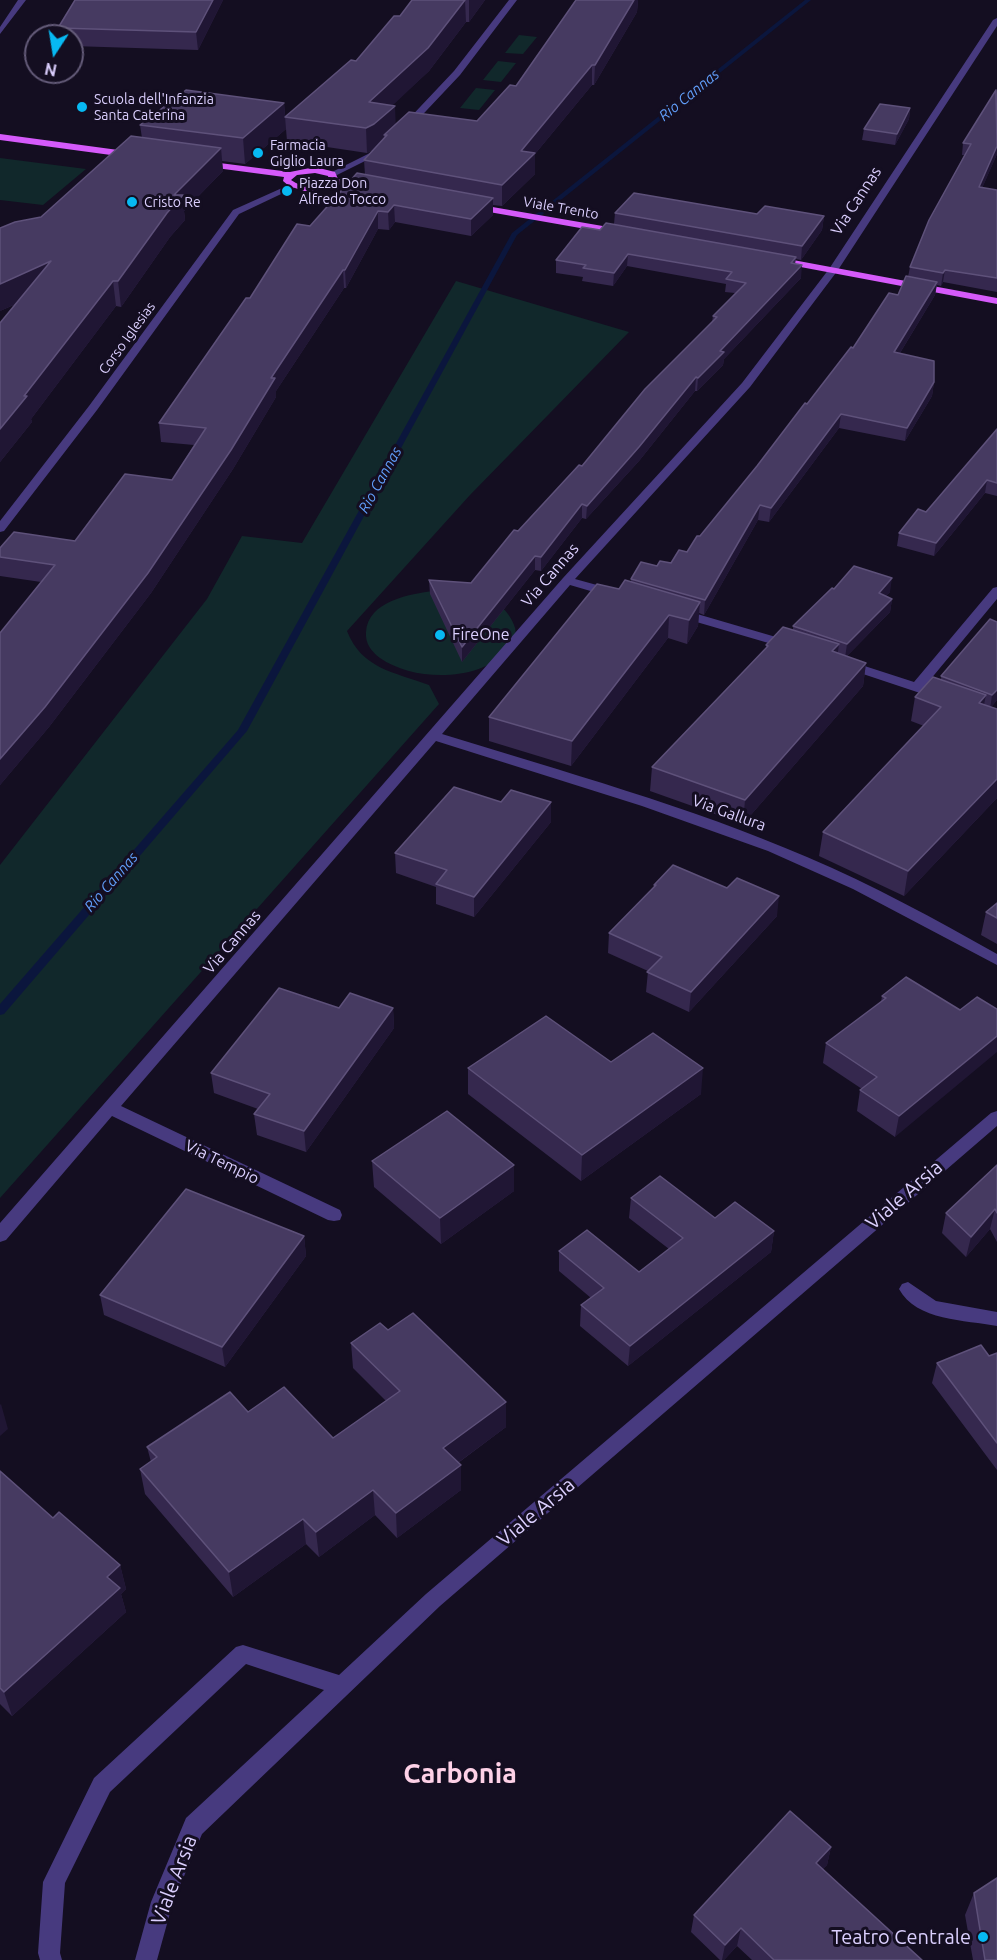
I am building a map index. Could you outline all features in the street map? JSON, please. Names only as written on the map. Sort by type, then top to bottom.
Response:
[{"type":"main road","points":[[0,137],[139,155]]},
{"type":"main road","points":[[197,163],[290,175],[315,170],[333,178],[377,189]]},
{"type":"main road","points":[[290,175],[287,181],[294,186],[317,188],[333,178]]},
{"type":"main road","name":"Viale Trento","points":[[470,206],[632,234]]},
{"type":"main road","points":[[766,258],[997,301]]},
{"type":"street","points":[[0,32],[22,0]]},
{"type":"street","points":[[398,136],[457,73],[513,0]]},
{"type":"street","name":"Via Cannas","points":[[0,1235],[567,581],[746,385],[833,270],[997,20]]},
{"type":"street","points":[[333,178],[379,153],[385,147]]},
{"type":"street","name":"Corso Iglesias","points":[[0,529],[93,408],[236,212],[294,186]]},
{"type":"street","points":[[567,581],[624,597]]},
{"type":"street","points":[[918,686],[997,591]]},
{"type":"street","points":[[669,610],[797,648]]},
{"type":"street","points":[[830,658],[948,698]]},
{"type":"street","name":"Via Gallura","points":[[435,736],[609,788],[774,848],[862,888],[997,960]]},
{"type":"street","name":"Via Tempio","points":[[110,1108],[334,1215]]},
{"type":"street","name":"Viale Arsia","points":[[146,1960],[162,1902],[194,1826],[432,1600],[994,1125]]},
{"type":"street","points":[[908,1289],[931,1307],[997,1319]]},
{"type":"street","points":[[51,1960],[49,1953],[54,1882],[102,1785],[243,1654],[342,1686]]},
{"type":"green space","points":[[519,35],[537,37],[523,54],[505,53]]},
{"type":"green space","points":[[498,61],[516,63],[501,82],[483,80]]},
{"type":"green space","points":[[476,88],[495,90],[479,110],[460,108]]},
{"type":"green space","points":[[0,158],[86,169],[43,205],[0,200]]},
{"type":"green space","points":[[456,281],[629,332],[470,495],[347,631],[361,654],[380,667],[429,685],[439,704],[0,1198],[0,865],[207,599],[242,536],[302,543]]},
{"type":"green space","name":"FireOne","points":[[434,591],[466,596],[503,608],[513,622],[516,632],[508,650],[496,661],[481,668],[446,675],[410,671],[394,666],[377,656],[366,636],[369,621],[374,613],[382,606],[402,597]]},
{"type":"building","points":[[75,0],[213,0],[196,32],[84,29],[84,24],[60,24]]},
{"type":"building","points":[[412,0],[465,0],[428,48],[369,102],[395,106],[366,128],[285,117],[351,60],[356,61],[394,16],[400,16]]},
{"type":"building","points":[[576,0],[634,0],[595,65],[592,65],[521,151],[535,153],[502,185],[364,160],[387,135],[384,135],[409,112],[477,121],[510,85],[516,86]]},
{"type":"building","points":[[186,90],[284,103],[243,138],[140,125]]},
{"type":"building","points":[[996,90],[997,146],[979,187],[997,190],[997,278],[945,270],[943,273],[910,267],[929,220],[971,144],[963,143]]},
{"type":"building","points":[[880,104],[910,108],[897,134],[864,129]]},
{"type":"building","points":[[131,136],[221,148],[174,195],[183,195],[167,213],[118,281],[113,281],[0,429],[0,323],[51,261],[0,284],[0,228],[15,222],[41,217]]},
{"type":"building","points":[[357,173],[493,198],[471,219],[394,205],[388,212],[378,211],[345,270],[271,378],[275,378],[231,450],[148,573],[45,707],[0,759],[0,633],[55,565],[0,557],[0,548],[14,532],[75,541],[125,474],[172,480],[206,428],[159,423],[246,298],[250,298],[297,224],[310,226]]},
{"type":"building","points":[[634,193],[757,214],[765,206],[824,216],[802,246],[615,213]]},
{"type":"building","points":[[606,223],[796,257],[791,263],[802,265],[720,351],[724,352],[698,378],[696,377],[587,506],[582,504],[541,557],[535,556],[462,647],[429,580],[471,583],[514,530],[518,531],[579,465],[582,466],[645,389],[717,317],[713,316],[746,283],[726,279],[732,272],[628,254],[614,273],[583,268],[586,265],[556,260],[582,227],[600,230]]},
{"type":"building","points":[[906,276],[937,282],[894,352],[934,361],[934,382],[907,428],[841,414],[771,508],[760,505],[705,600],[631,579],[641,562],[657,566],[660,561],[671,563],[679,550],[687,552],[697,536],[700,536],[757,466],[805,403],[807,404],[851,347],[853,348],[889,293],[898,295]]},
{"type":"building","points":[[997,429],[997,483],[987,480],[936,543],[899,533],[918,509],[926,512]]},
{"type":"building","points":[[854,566],[892,578],[879,593],[892,599],[847,644],[793,626],[832,588],[834,589]]},
{"type":"building","points":[[625,580],[700,602],[689,620],[669,615],[572,741],[489,717],[597,584],[619,589]]},
{"type":"building","points":[[990,619],[997,622],[997,690],[992,695],[941,676]]},
{"type":"building","points":[[783,627],[839,644],[832,651],[866,663],[745,800],[652,767],[768,646],[766,645]]},
{"type":"building","points":[[933,677],[986,695],[979,703],[997,709],[997,779],[908,871],[823,832],[941,707],[915,697]]},
{"type":"building","points":[[454,787],[501,802],[511,790],[551,802],[474,897],[436,884],[447,870],[395,853]]},
{"type":"building","points":[[673,865],[727,888],[737,878],[779,896],[691,992],[647,972],[662,957],[609,933]]},
{"type":"building","points":[[997,903],[997,918],[986,912]]},
{"type":"building","points":[[906,977],[960,1010],[977,997],[997,1009],[997,1036],[899,1116],[860,1090],[877,1077],[826,1043],[886,998],[882,996]]},
{"type":"building","points":[[279,988],[339,1008],[350,993],[393,1008],[304,1131],[254,1114],[270,1094],[211,1073]]},
{"type":"building","points":[[546,1016],[611,1062],[653,1033],[703,1068],[582,1155],[468,1068]]},
{"type":"building","points":[[447,1111],[514,1165],[440,1218],[372,1161]]},
{"type":"building","points":[[997,1165],[997,1213],[995,1209],[971,1237],[946,1213]]},
{"type":"building","points":[[660,1176],[715,1218],[735,1202],[774,1231],[630,1346],[581,1305],[604,1288],[559,1251],[587,1230],[639,1272],[683,1238],[631,1198]]},
{"type":"building","points":[[186,1189],[304,1236],[222,1347],[100,1295]]},
{"type":"building","points":[[413,1313],[506,1402],[443,1448],[461,1465],[396,1513],[373,1490],[316,1532],[303,1519],[229,1572],[140,1469],[157,1457],[147,1447],[230,1392],[248,1412],[284,1387],[333,1438],[400,1391],[351,1343],[380,1323],[388,1330]]},
{"type":"building","points":[[981,1345],[989,1356],[997,1353],[997,1443],[937,1363]]},
{"type":"building","points":[[0,1471],[53,1518],[59,1512],[120,1565],[107,1577],[120,1588],[4,1692],[0,1688]]},
{"type":"building","points":[[790,1811],[831,1847],[816,1863],[922,1960],[774,1960],[741,1928],[725,1945],[694,1915]]},
{"type":"building","name":"Teatro Centrale","points":[[997,1878],[997,1960],[985,1960],[974,1893]]},
{"type":"waterway","name":"Rio Cannas","points":[[0,1011],[242,731],[514,234],[808,0]]},
{"type":"place","name":"Scuola dell'Infanzia Santa Caterina","points":[[82,107]]},
{"type":"place","name":"Farmacia Giglio Laura","points":[[258,153]]},
{"type":"place","name":"Piazza Don Alfredo Tocco","points":[[287,191]]},
{"type":"place","name":"Cristo Re","points":[[132,202]]},
{"type":"place","name":"FireOne","points":[[440,635]]},
{"type":"place","name":"Teatro Centrale","points":[[983,1937]]},
{"type":"district","name":"Carbonia","points":[[460,1774]]}]
